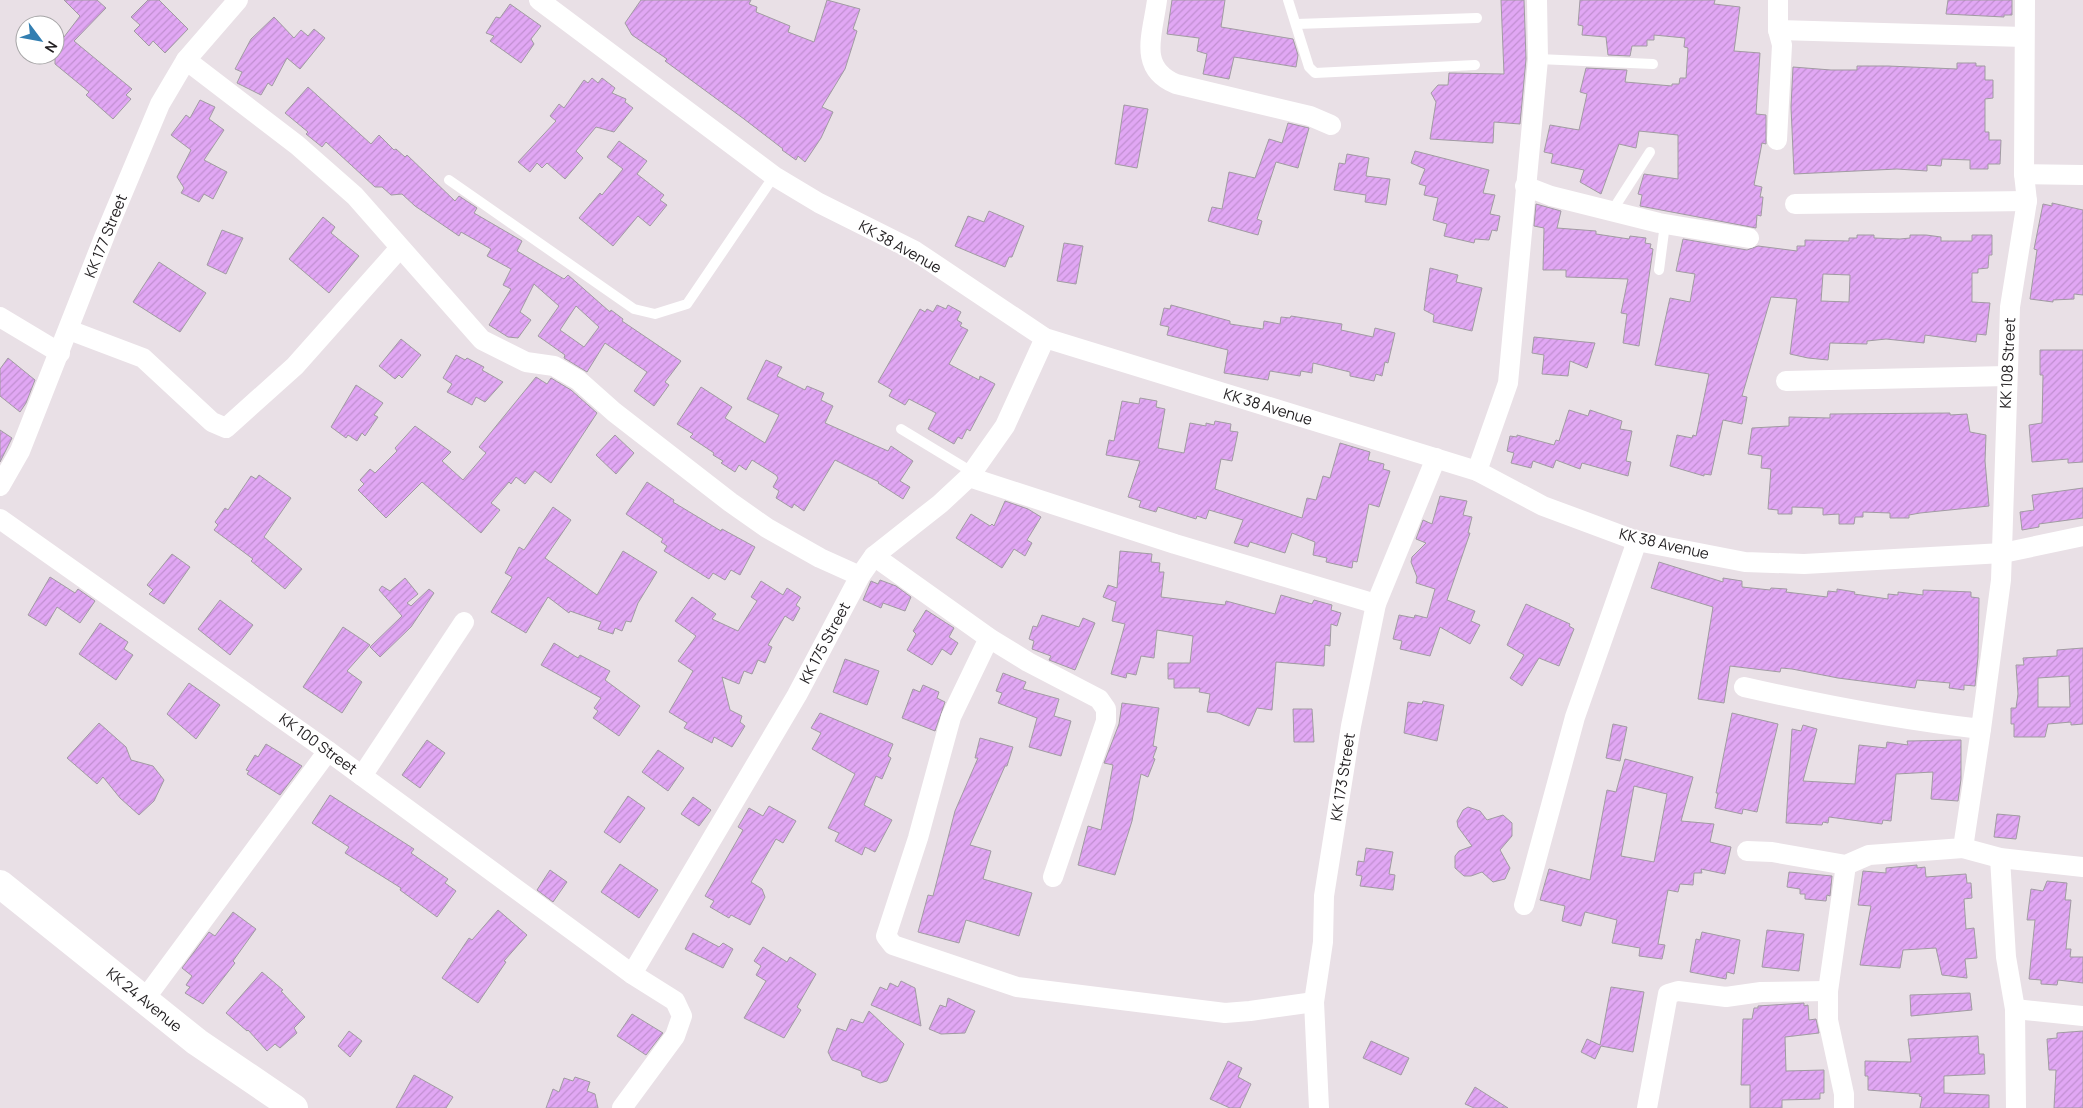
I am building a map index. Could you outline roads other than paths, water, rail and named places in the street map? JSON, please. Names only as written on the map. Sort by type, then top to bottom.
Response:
[{"type":"street","name":"KK 177 Street","points":[[0,486],[20,452],[160,104],[186,60],[238,0]]},
{"type":"street","name":"KK 38 Avenue","points":[[538,0],[774,176],[819,203],[914,252],[1045,338],[1477,471],[1543,506],[1637,541],[1745,562],[1804,564],[2003,553],[2083,536]]},
{"type":"street","points":[[1157,0],[1150,57],[1154,69],[1163,79],[1310,116],[1331,125]]},
{"type":"street","points":[[1477,471],[1508,383],[1538,59],[1537,0]]},
{"type":"street","points":[[1778,0],[1778,30],[1782,45],[1778,140]]},
{"type":"street","name":"KK 108 Street","points":[[1963,848],[1981,729],[2003,553],[2010,307],[2027,201],[2024,174],[2025,0]]},
{"type":"street","points":[[1778,30],[2024,37]]},
{"type":"street","points":[[186,60],[297,145],[355,196],[399,249],[482,340],[526,362],[554,366],[578,380],[637,430],[767,528],[820,558],[860,576]]},
{"type":"street","points":[[2024,174],[2083,175]]},
{"type":"street","points":[[1525,186],[1665,224],[1749,238]]},
{"type":"street","points":[[1795,204],[2027,201]]},
{"type":"street","points":[[69,330],[143,358],[212,422],[226,428],[295,366],[399,249]]},
{"type":"street","points":[[0,317],[60,353]]},
{"type":"street","name":"KK 175 Street","points":[[632,974],[797,695],[860,576],[874,556],[940,504],[970,474],[1005,426],[1045,338]]},
{"type":"street","points":[[1786,381],[2007,376]]},
{"type":"street","name":"KK 173 Street","points":[[1319,1108],[1314,1002],[1323,942],[1326,886],[1351,726],[1376,604],[1436,458]]},
{"type":"street","points":[[970,474],[1175,544],[1376,604]]},
{"type":"street","name":"KK 100 Street","points":[[0,519],[328,751],[632,974],[675,1001],[682,1016],[675,1036],[622,1108]]},
{"type":"street","points":[[1524,905],[1575,717],[1637,541]]},
{"type":"street","points":[[874,556],[989,638],[1028,662],[1099,699],[1106,709],[1106,720],[1053,877]]},
{"type":"street","points":[[362,776],[464,622]]},
{"type":"street","points":[[989,638],[950,717],[918,838],[886,936],[887,940],[893,945],[1017,987],[1225,1013],[1314,1002]]},
{"type":"street","points":[[1744,687],[1842,709],[1981,729]]},
{"type":"street","points":[[144,1000],[328,751]]},
{"type":"street","points":[[1747,851],[1772,852],[1846,865],[1869,855],[1963,848],[2000,858],[2083,867]]},
{"type":"street","points":[[2000,858],[2006,957],[2015,1009],[2016,1108]]},
{"type":"street","points":[[1844,1108],[1844,1094],[1828,1020],[1828,991],[1846,865]]},
{"type":"street","name":"KK 24 Avenue","points":[[0,884],[197,1042],[294,1108]]},
{"type":"street","points":[[1647,1108],[1668,994],[1678,991],[1726,997],[1761,992],[1828,991]]},
{"type":"street","points":[[2015,1009],[2083,1016]]},
{"type":"lane","points":[[1288,0],[1309,67],[1315,73],[1475,65]]},
{"type":"lane","points":[[1296,24],[1477,18]]},
{"type":"lane","points":[[1538,59],[1653,64]]},
{"type":"lane","points":[[1612,211],[1650,152]]},
{"type":"lane","points":[[449,180],[634,309],[655,314],[687,304],[774,176]]},
{"type":"lane","points":[[1659,270],[1665,224]]},
{"type":"lane","points":[[901,429],[970,474]]}]
